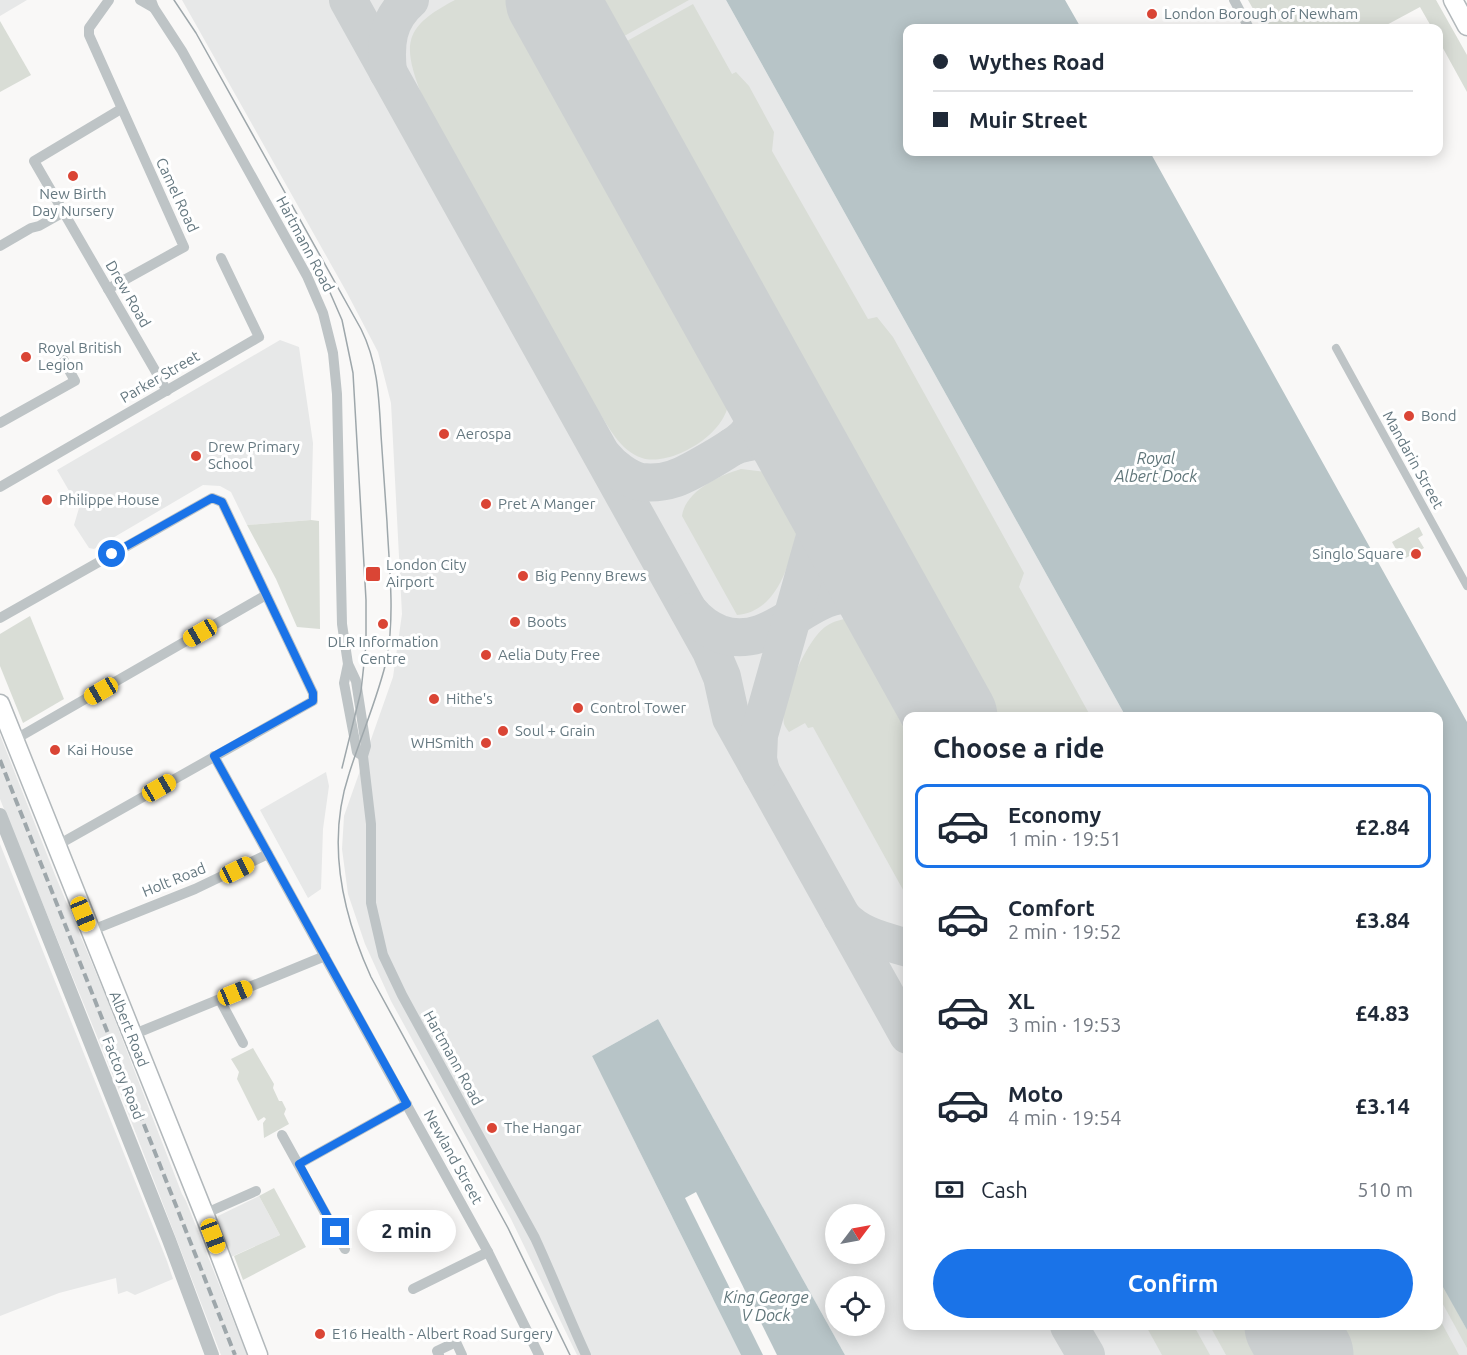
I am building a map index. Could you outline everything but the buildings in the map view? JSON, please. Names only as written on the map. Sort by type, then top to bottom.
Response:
[{"type":"main road","points":[[1453,0],[1467,26]]},
{"type":"main road","name":"Albert Road","points":[[0,704],[258,1355]]},
{"type":"street","points":[[96,0],[101,14]]},
{"type":"street","name":"Camel Road","points":[[108,289],[184,247],[89,35],[89,28],[109,0]]},
{"type":"street","name":"Hartmann Road","points":[[140,0],[152,4],[182,51],[307,276],[327,325],[336,378],[342,612],[348,664],[356,681],[366,746],[363,756],[371,825],[372,903],[383,955],[402,995],[535,1238],[552,1275],[557,1293],[586,1355]]},
{"type":"street","points":[[1234,0],[1247,24]]},
{"type":"street","name":"Drew Road","points":[[121,109],[34,160],[167,391]]},
{"type":"street","points":[[0,246],[64,212]]},
{"type":"street","name":"Parker Street","points":[[0,487],[259,338],[221,258]]},
{"type":"street","name":"Mandarin Street","points":[[1336,348],[1467,585]]},
{"type":"street","points":[[0,423],[75,381],[63,359]]},
{"type":"street","points":[[0,618],[212,498],[222,502],[265,588],[266,595],[313,693],[313,701],[56,846]]},
{"type":"street","points":[[14,740],[266,595]]},
{"type":"street","name":"Newland Street","points":[[214,756],[488,1252],[539,1355]]},
{"type":"street","name":"Factory Road","points":[[0,815],[165,1229],[212,1355]]},
{"type":"street","name":"Holt Road","points":[[90,931],[195,888],[268,854]]},
{"type":"street","points":[[132,1035],[325,956]]},
{"type":"street","points":[[219,1000],[243,1043]]},
{"type":"street","points":[[299,1164],[407,1104]]},
{"type":"street","points":[[282,1135],[345,1249]]},
{"type":"street","points":[[204,1214],[256,1191]]},
{"type":"street","points":[[414,1289],[488,1252]]},
{"type":"street","points":[[440,1355],[437,1351],[456,1342],[462,1355]]},
{"type":"shaded area","points":[[0,0],[27,0],[0,16]]},
{"type":"shaded area","name":"London City Airport","points":[[182,0],[726,0],[1123,712],[903,712],[903,1330],[1443,1330],[1443,1285],[1467,1330],[1467,1355],[845,1355],[834,1336],[885,1336],[885,1276],[825,1276],[825,1319],[658,1019],[592,1056],[741,1355],[577,1355],[511,1219],[391,1001],[365,944],[348,894],[342,849],[344,816],[393,677],[402,614],[391,403],[378,352]]},
{"type":"shaded area","points":[[455,0],[510,0],[727,389],[728,403],[724,417],[701,442],[686,451],[670,457],[655,459],[634,455],[615,437],[596,407],[593,408],[421,98],[411,63],[412,39],[416,29],[425,19]]},
{"type":"shaded area","points":[[595,0],[689,0],[617,40]]},
{"type":"shaded area","points":[[1248,0],[1436,0],[1467,55],[1467,92],[1443,48],[1443,24],[1430,24],[1420,7],[1388,24],[1262,24]]},
{"type":"shaded area","points":[[693,4],[732,74],[736,72],[749,86],[774,132],[772,151],[868,319],[877,317],[893,337],[1024,573],[1019,587],[1088,712],[991,712],[620,45]]},
{"type":"shaded area","points":[[0,21],[31,75],[0,92]]},
{"type":"shaded area","name":"Drew Primary School","points":[[280,340],[299,347],[313,443],[311,520],[247,525],[231,492],[220,486],[203,485],[94,549],[89,548],[74,525],[79,508],[57,470]]},
{"type":"shaded area","points":[[741,469],[774,473],[799,518],[788,563],[774,592],[764,604],[752,611],[737,615],[682,516],[685,507],[696,492],[723,475]]},
{"type":"shaded area","points":[[319,521],[320,629],[297,627],[276,579],[247,525]]},
{"type":"shaded area","points":[[1419,527],[1423,535],[1418,538],[1424,548],[1402,560],[1392,542]]},
{"type":"shaded area","points":[[30,616],[64,699],[23,723],[0,666],[0,634]]},
{"type":"shaded area","points":[[855,619],[907,712],[903,712],[903,890],[813,727],[808,728],[805,723],[789,732],[784,724],[786,701],[803,657],[818,634],[828,625]]},
{"type":"shaded area","points":[[0,735],[247,1355],[221,1355],[123,1100],[0,799]]},
{"type":"shaded area","points":[[326,772],[329,786],[323,829],[321,889],[308,898],[260,810]]},
{"type":"shaded area","points":[[0,844],[173,1279],[135,1295],[127,1291],[118,1294],[116,1278],[59,1293],[0,1316]]},
{"type":"shaded area","points":[[253,1048],[274,1084],[273,1088],[279,1101],[282,1101],[286,1109],[284,1114],[289,1124],[264,1138],[263,1123],[266,1119],[264,1117],[258,1121],[237,1079],[239,1072],[231,1059]]},
{"type":"shaded area","points":[[274,1188],[306,1247],[243,1280],[234,1256],[280,1235],[259,1196]]},
{"type":"shaded area","points":[[259,1196],[280,1235],[231,1257],[217,1221],[218,1216]]},
{"type":"shaded area","points":[[1443,1285],[1467,1330],[1467,1348],[1443,1304]]},
{"type":"shaded area","points":[[1443,1325],[1459,1355],[1350,1355],[1336,1330],[1443,1330]]},
{"type":"shaded area","points":[[1148,1330],[1196,1330],[1210,1355],[1162,1355]]},
{"type":"shaded area","points":[[1212,1330],[1252,1330],[1266,1355],[1226,1355]]},
{"type":"water","name":"Royal Albert Dock","points":[[726,0],[1065,0],[1079,24],[903,24],[903,156],[1152,156],[1467,722],[1467,1330],[1443,1287],[1443,712],[1123,712]]},
{"type":"water","name":"King George V Dock","points":[[658,1019],[825,1319],[825,1336],[834,1336],[845,1355],[741,1355],[592,1056]]},
{"type":"pier","points":[[696,1192],[777,1355],[763,1355],[685,1198]]},
{"type":"taxiway","points":[[348,0],[711,651],[722,677],[731,718],[903,1026]]},
{"type":"taxiway","points":[[388,72],[389,33],[396,16],[410,0]]},
{"type":"taxiway","points":[[603,456],[625,475],[641,482],[662,482],[689,472],[732,447],[751,429],[759,414],[761,402],[757,368]]},
{"type":"taxiway","points":[[732,447],[766,441],[795,453],[813,468]]},
{"type":"taxiway","points":[[761,772],[758,759],[759,735],[821,515],[819,479]]},
{"type":"taxiway","points":[[690,612],[700,622],[720,634],[745,637],[767,631],[829,598],[851,595],[874,603],[900,625]]},
{"type":"taxiway","points":[[842,917],[864,933],[903,947]]},
{"type":"taxiway","points":[[1071,1330],[1086,1355]]},
{"type":"runway","points":[[552,0],[948,712]]},
{"type":"runway","points":[[1293,1330],[1307,1355]]},
{"type":"tram line","points":[[174,0],[196,33],[361,329],[371,355],[377,381],[390,573],[391,624],[383,673],[342,800],[338,852],[345,903],[371,977],[508,1228],[570,1355]]},
{"type":"tram line","points":[[325,281],[342,320],[353,373],[366,600],[366,645],[361,691],[342,768]]},
{"type":"railway","points":[[0,760],[235,1355]]},
{"type":"place","name":"London Borough of Newham","points":[[1152,14]]},
{"type":"place","name":"New Birth Day Nursery","points":[[73,176]]},
{"type":"place","name":"Royal British Legion","points":[[26,357]]},
{"type":"place","name":"Bond","points":[[1409,416]]},
{"type":"place","name":"Aerospa","points":[[444,434]]},
{"type":"place","name":"Drew Primary School","points":[[196,456]]},
{"type":"place","name":"Philippe House","points":[[47,500]]},
{"type":"place","name":"Pret A Manger","points":[[486,504]]},
{"type":"place","name":"Singlo Square","points":[[1416,554]]},
{"type":"place","name":"London City Airport","points":[[373,574]]},
{"type":"place","name":"Big Penny Brews","points":[[523,576]]},
{"type":"place","name":"Boots","points":[[515,622]]},
{"type":"place","name":"DLR Information Centre","points":[[383,624]]},
{"type":"place","name":"Aelia Duty Free","points":[[486,655]]},
{"type":"place","name":"Hithe's","points":[[434,699]]},
{"type":"place","name":"Control Tower","points":[[578,708]]},
{"type":"place","name":"Soul + Grain","points":[[503,731]]},
{"type":"place","name":"WHSmith","points":[[486,743]]},
{"type":"place","name":"Kai House","points":[[55,750]]},
{"type":"place","name":"The Hangar","points":[[492,1128]]},
{"type":"place","name":"E16 Health - Albert Road Surgery","points":[[320,1334]]},
{"type":"route","points":[[112,554],[212,498],[222,502],[265,588],[266,595],[313,693],[313,701],[214,756],[407,1104],[299,1164],[336,1232]]}]
